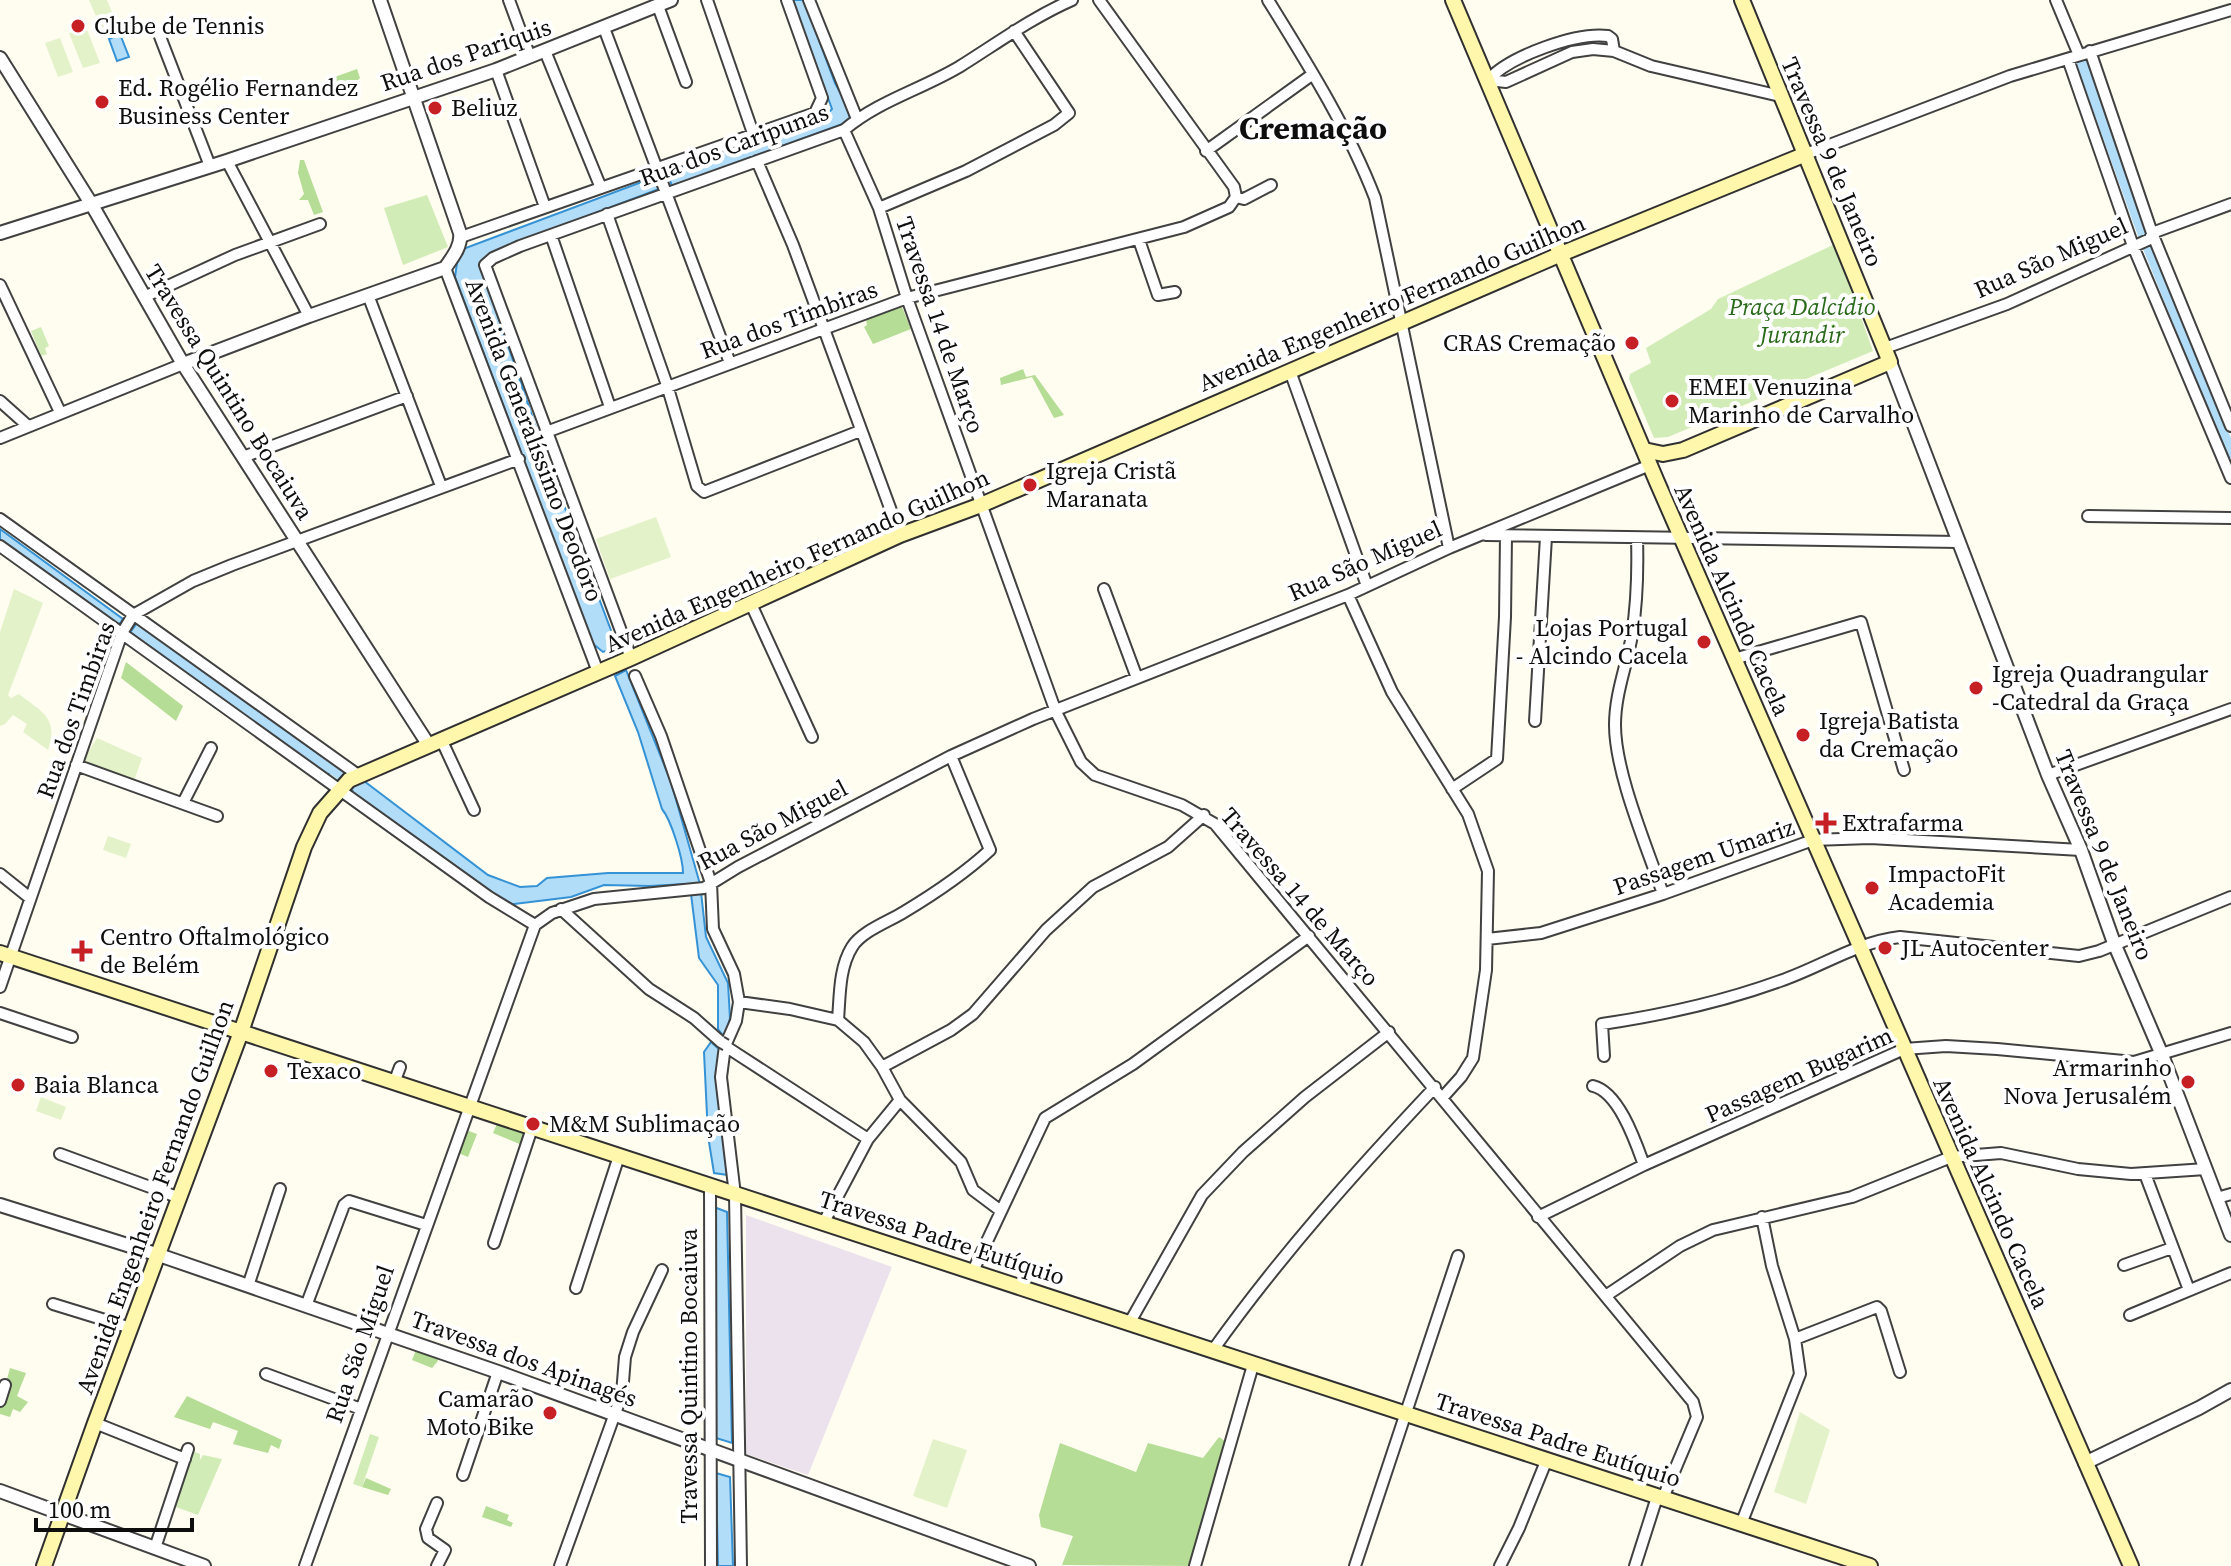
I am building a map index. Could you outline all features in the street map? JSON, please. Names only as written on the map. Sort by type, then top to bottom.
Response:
[{"type":"main road","name":"Avenida Alcindo Cacela","points":[[1453,0],[1681,538],[2131,1566]]},
{"type":"main road","name":"Travessa 9 de Janeiro","points":[[1742,0],[1888,355]]},
{"type":"main road","name":"Avenida Engenheiro Fernando Guilhon","points":[[44,1566],[241,1032],[304,847],[320,813],[340,788],[358,775],[631,658],[900,535],[981,505],[1561,254],[1806,154]]},
{"type":"main road","name":"Rua São Miguel","points":[[1657,482],[1667,462],[1683,450],[1888,355]]},
{"type":"main road","name":"Rua São Miguel","points":[[1647,458],[1683,450]]},
{"type":"main road","name":"Travessa Padre Eutíquio","points":[[6,955],[1870,1566]]},
{"type":"street","points":[[380,0],[461,237]]},
{"type":"street","points":[[509,0],[530,57]]},
{"type":"street","name":"Rua dos Pariquis","points":[[0,233],[227,161],[496,70],[604,28],[649,5],[671,0]]},
{"type":"street","points":[[707,0],[754,136]]},
{"type":"street","name":"Rua dos Caripunas","points":[[461,237],[813,115],[822,98],[787,0]]},
{"type":"street","points":[[809,0],[857,119]]},
{"type":"street","name":"Rua dos Caripunas","points":[[485,265],[493,258],[551,235],[844,130],[875,107],[958,67],[1014,31],[1072,0]]},
{"type":"street","points":[[1099,0],[1234,187],[1236,197]]},
{"type":"street","points":[[1268,0],[1313,74],[1375,198],[1449,548]]},
{"type":"street","points":[[2056,0],[2230,424]]},
{"type":"street","points":[[649,5],[686,82]]},
{"type":"street","name":"Avenida Engenheiro Fernando Guilhon","points":[[1806,154],[1940,101],[2228,7]]},
{"type":"street","points":[[604,28],[730,363]]},
{"type":"street","points":[[879,208],[966,171],[1054,125],[1069,113],[1014,31]]},
{"type":"street","points":[[159,34],[210,166]]},
{"type":"street","points":[[1488,80],[1499,68],[1573,38],[1608,36],[1612,39],[1614,51],[1651,66],[1780,96]]},
{"type":"street","points":[[545,51],[601,188]]},
{"type":"street","points":[[2079,55],[2133,246],[2231,478]]},
{"type":"street","name":"Travessa Quintino Bocaiuva","points":[[0,58],[92,205],[183,364],[295,540],[434,742]]},
{"type":"street","points":[[496,70],[545,207]]},
{"type":"street","points":[[1206,151],[1313,74]]},
{"type":"street","name":"Travessa 14 de Março","points":[[844,130],[879,208],[907,298],[1056,712],[1081,762],[1095,775],[1204,815],[1226,836],[1435,1087],[1538,1217],[1607,1295],[1697,1409],[1697,1417],[1660,1498]]},
{"type":"street","points":[[227,161],[309,316]]},
{"type":"street","points":[[757,161],[793,245],[900,535]]},
{"type":"street","name":"Rua dos Timbiras","points":[[549,431],[907,298],[1184,227],[1229,207],[1236,197],[1244,199],[1271,185]]},
{"type":"street","name":"Rua São Miguel","points":[[1888,355],[2007,304],[2151,236],[2231,204]]},
{"type":"street","points":[[607,214],[667,385],[697,486],[704,492],[860,431]]},
{"type":"street","points":[[144,297],[270,241],[320,224]]},
{"type":"street","points":[[551,235],[610,407]]},
{"type":"street","name":"Avenida Generalíssimo Deodoro","points":[[461,237],[455,254],[445,268],[598,672]]},
{"type":"street","points":[[1139,240],[1158,295],[1175,292]]},
{"type":"street","name":"Avenida Generalíssimo Deodoro","points":[[485,265],[631,658]]},
{"type":"street","points":[[0,438],[183,364],[445,268]]},
{"type":"street","points":[[0,285],[60,412]]},
{"type":"street","points":[[368,295],[441,486]]},
{"type":"street","name":"Travessa 9 de Janeiro","points":[[1888,355],[2048,775],[2081,850],[2114,943],[2162,1055],[2231,1235]]},
{"type":"street","points":[[1290,371],[1367,586]]},
{"type":"street","points":[[243,457],[407,396]]},
{"type":"street","points":[[0,401],[28,426]]},
{"type":"street","name":"Rua São Miguel","points":[[305,1566],[535,925],[561,909],[594,899],[708,886],[951,756],[1033,719],[1348,595],[1647,458]]},
{"type":"street","name":"Rua dos Timbiras","points":[[0,987],[6,955],[30,898],[122,633],[133,615],[193,581],[295,540],[519,459]]},
{"type":"street","points":[[2088,516],[2231,518]]},
{"type":"street","points":[[0,519],[358,775]]},
{"type":"street","points":[[1480,535],[1959,542]]},
{"type":"street","points":[[1452,789],[1497,759],[1506,536]]},
{"type":"street","points":[[1535,721],[1546,537]]},
{"type":"street","points":[[1637,538],[1638,582],[1632,637],[1617,695],[1616,740],[1638,822],[1663,894]]},
{"type":"street","points":[[0,546],[489,897],[535,925]]},
{"type":"street","points":[[1104,589],[1137,678]]},
{"type":"street","points":[[1348,595],[1392,692],[1476,831],[1488,871],[1483,1001],[1473,1058],[1443,1097]]},
{"type":"street","points":[[751,604],[812,737]]},
{"type":"street","points":[[1734,659],[1861,622],[1904,770]]},
{"type":"street","points":[[635,676],[661,736],[708,886],[713,929],[734,974],[739,1002],[838,1020],[864,1042],[900,1100],[961,1162],[973,1190],[1001,1211]]},
{"type":"street","points":[[2048,775],[2231,709]]},
{"type":"street","points":[[434,742],[474,810]]},
{"type":"street","points":[[183,803],[211,748]]},
{"type":"street","points":[[838,1020],[845,960],[857,939],[919,903],[990,850],[951,756]]},
{"type":"street","points":[[76,765],[217,816]]},
{"type":"street","points":[[882,1067],[951,1030],[973,1014],[1046,930],[1093,887],[1168,847],[1204,815]]},
{"type":"street","name":"Passagem Umariz","points":[[1487,939],[1541,933],[1663,894],[1813,840],[1870,838],[2081,850]]},
{"type":"street","points":[[0,874],[30,898]]},
{"type":"street","points":[[1604,1056],[1602,1024],[1704,1006],[1783,981],[1878,939],[1900,937],[2079,956],[2099,951],[2231,897]]},
{"type":"street","points":[[561,909],[649,989],[694,1018],[724,1044],[868,1139]]},
{"type":"street","points":[[973,1271],[1045,1118],[1133,1064],[1309,936]]},
{"type":"street","name":"Travessa Quintino Bocaiuva","points":[[739,1002],[736,1021],[724,1044],[721,1084],[735,1195],[741,1566]]},
{"type":"street","points":[[0,1013],[72,1037]]},
{"type":"street","points":[[1130,1322],[1202,1195],[1243,1152],[1305,1097],[1389,1032]]},
{"type":"street","name":"Passagem Bugarim","points":[[1538,1217],[1644,1165],[1904,1049],[1971,1047],[2134,1062],[2231,1033]]},
{"type":"street","points":[[394,1083],[400,1067]]},
{"type":"street","points":[[1593,1086],[1614,1103],[1633,1133],[1644,1165]]},
{"type":"street","points":[[1213,1350],[1253,1293],[1292,1246],[1435,1087]]},
{"type":"street","points":[[824,1222],[868,1139],[900,1100]]},
{"type":"street","points":[[494,1243],[532,1128]]},
{"type":"street","points":[[1607,1295],[1680,1246],[1713,1230],[1852,1197],[1951,1157],[2001,1153],[2078,1169],[2145,1174],[2206,1169]]},
{"type":"street","points":[[60,1154],[180,1198]]},
{"type":"street","points":[[576,1288],[619,1156]]},
{"type":"street","points":[[2145,1174],[2189,1290]]},
{"type":"street","name":"Travessa Quintino Bocaiuva","points":[[710,1186],[711,1566]]},
{"type":"street","points":[[248,1286],[280,1189]]},
{"type":"street","points":[[2217,1198],[2231,1194]]},
{"type":"street","points":[[306,1306],[344,1205],[353,1200],[426,1225]]},
{"type":"street","name":"Travessa dos Apinagés","points":[[0,1205],[387,1332],[1029,1566]]},
{"type":"street","points":[[1741,1524],[1800,1374],[1795,1339],[1772,1266],[1762,1217]]},
{"type":"street","points":[[2124,1265],[2172,1248]]},
{"type":"street","points":[[1355,1566],[1458,1256]]},
{"type":"street","points":[[560,1566],[622,1394],[625,1357],[633,1332],[662,1270]]},
{"type":"street","points":[[2130,1315],[2231,1273]]},
{"type":"street","points":[[53,1304],[131,1328]]},
{"type":"street","points":[[1795,1339],[1877,1307],[1881,1311],[1900,1372]]},
{"type":"street","points":[[1195,1566],[1253,1365]]},
{"type":"street","points":[[463,1475],[498,1372]]},
{"type":"street","points":[[266,1374],[361,1409]]},
{"type":"street","points":[[0,1401],[5,1385]]},
{"type":"street","points":[[2085,1463],[2231,1390]]},
{"type":"street","points":[[95,1423],[186,1454],[155,1548]]},
{"type":"street","points":[[1500,1566],[1547,1459]]},
{"type":"street","points":[[0,1491],[204,1566]]},
{"type":"street","points":[[1635,1566],[1660,1498]]},
{"type":"street","points":[[437,1503],[426,1529],[428,1538],[445,1550],[437,1566]]},
{"type":"shaded area","points":[[746,1215],[892,1267],[808,1475],[746,1454]]},
{"type":"green space","points":[[89,0],[107,0],[116,22],[101,28]]},
{"type":"green space","points":[[86,27],[100,63],[83,68],[69,33]]},
{"type":"green space","points":[[60,38],[73,72],[58,77],[45,43]]},
{"type":"green space","points":[[357,69],[360,78],[346,87],[335,87],[332,78]]},
{"type":"green space","points":[[300,160],[304,160],[323,212],[314,215],[308,200],[299,200],[304,194],[298,173]]},
{"type":"green space","points":[[427,195],[448,247],[403,265],[384,208]]},
{"type":"green space","name":"Praça Dalcídio Jurandir","points":[[1835,244],[1873,351],[1668,437],[1654,438],[1629,379],[1630,374],[1651,363],[1646,348],[1711,309],[1718,299]]},
{"type":"green space","points":[[902,307],[911,329],[873,344],[864,327],[867,325],[866,319]]},
{"type":"green space","points":[[41,327],[49,346],[45,348],[47,354],[41,356],[31,331]]},
{"type":"green space","points":[[1023,369],[1026,377],[1035,375],[1064,415],[1054,418],[1032,377],[1001,385],[1000,378]]},
{"type":"green space","points":[[656,517],[671,557],[610,579],[596,539]]},
{"type":"green space","points":[[14,589],[43,603],[8,695],[11,698],[19,694],[46,717],[51,730],[48,750],[23,732],[27,724],[13,715],[0,726],[0,632]]},
{"type":"green space","points":[[126,662],[183,706],[176,721],[121,678]]},
{"type":"green space","points":[[97,738],[142,758],[134,781],[83,760]]},
{"type":"green space","points":[[108,836],[131,844],[126,858],[103,850]]},
{"type":"green space","points":[[41,1097],[66,1107],[61,1120],[36,1111]]},
{"type":"green space","points":[[499,1119],[528,1131],[522,1145],[493,1133]]},
{"type":"green space","points":[[466,1130],[477,1134],[468,1157],[458,1153]]},
{"type":"green space","points":[[417,1348],[436,1355],[438,1361],[432,1368],[412,1360]]},
{"type":"green space","points":[[10,1368],[26,1373],[17,1396],[28,1402],[20,1412],[13,1409],[10,1417],[0,1414],[0,1405]]},
{"type":"green space","points":[[187,1396],[282,1440],[279,1449],[271,1445],[268,1453],[233,1444],[238,1431],[213,1422],[210,1429],[174,1417]]},
{"type":"green space","points":[[1800,1412],[1830,1430],[1806,1504],[1774,1492]]},
{"type":"green space","points":[[370,1434],[379,1437],[362,1487],[353,1484]]},
{"type":"green space","points":[[1219,1437],[1225,1441],[1192,1566],[1062,1565],[1073,1536],[1041,1527],[1039,1515],[1060,1443],[1136,1472],[1148,1443],[1203,1458]]},
{"type":"green space","points":[[933,1439],[967,1450],[947,1508],[913,1496]]},
{"type":"green space","points":[[190,1450],[200,1454],[200,1460],[203,1455],[222,1459],[198,1515],[173,1506]]},
{"type":"green space","points":[[366,1478],[391,1489],[388,1495],[362,1487]]},
{"type":"green space","points":[[486,1506],[509,1515],[507,1520],[513,1523],[511,1527],[482,1517]]},
{"type":"water","points":[[792,0],[804,0],[835,83],[851,112],[848,122],[672,186],[667,172],[826,116],[832,109]]},
{"type":"water","points":[[120,34],[129,57],[117,61],[109,39]]},
{"type":"water","points":[[655,177],[659,189],[484,259],[481,267],[551,471],[615,641],[612,649],[603,652],[592,643],[455,277],[463,249]]},
{"type":"water","points":[[0,529],[123,619],[118,626],[0,540]]},
{"type":"water","points":[[137,623],[337,767],[327,775],[129,634]]},
{"type":"water","points":[[626,670],[671,782],[700,884],[688,888],[685,884],[604,885],[571,897],[506,905],[351,792],[364,781],[488,875],[520,887],[537,886],[547,878],[608,873],[683,873],[676,840],[615,676]]},
{"type":"water","points":[[701,892],[706,937],[728,983],[730,1018],[725,1038],[718,1029],[718,985],[699,958],[691,894]]},
{"type":"water","points":[[711,1042],[720,1050],[716,1077],[728,1175],[714,1173],[708,1136],[704,1052]]},
{"type":"water","points":[[714,1207],[727,1212],[732,1443],[716,1438]]},
{"type":"water","points":[[716,1473],[730,1477],[733,1566],[718,1566]]},
{"type":"waterway","points":[[2079,55],[2143,234],[2231,453]]},
{"type":"waterway","points":[[323,762],[368,794]]},
{"type":"place","name":"Clube de Tennis","points":[[78,26]]},
{"type":"place","name":"Ed. Rogélio Fernandez Business Center","points":[[102,102]]},
{"type":"place","name":"Beliuz","points":[[435,108]]},
{"type":"place","name":"CRAS Cremação","points":[[1632,343]]},
{"type":"place","name":"EMEI Venuzina Marinho de Carvalho","points":[[1672,401]]},
{"type":"place","name":"Igreja Cristã Maranata","points":[[1030,485]]},
{"type":"place","name":"Lojas Portugal - Alcindo Cacela","points":[[1704,642]]},
{"type":"place","name":"Igreja Quadrangular -Catedral da Graça","points":[[1976,688]]},
{"type":"place","name":"Igreja Batista da Cremação","points":[[1803,735]]},
{"type":"place","name":"Extrafarma","points":[[1826,823]]},
{"type":"place","name":"ImpactoFit Academia","points":[[1872,888]]},
{"type":"place","name":"JL Autocenter","points":[[1885,948]]},
{"type":"place","name":"Centro Oftalmológico de Belém","points":[[82,951]]},
{"type":"place","name":"Texaco","points":[[271,1071]]},
{"type":"place","name":"Armarinho Nova Jerusalém","points":[[2188,1082]]},
{"type":"place","name":"Baia Blanca","points":[[18,1085]]},
{"type":"place","name":"M&M Sublimação","points":[[533,1124]]},
{"type":"place","name":"Camarão Moto Bike","points":[[550,1413]]},
{"type":"district","name":"Cremação","points":[[1313,128]]}]
